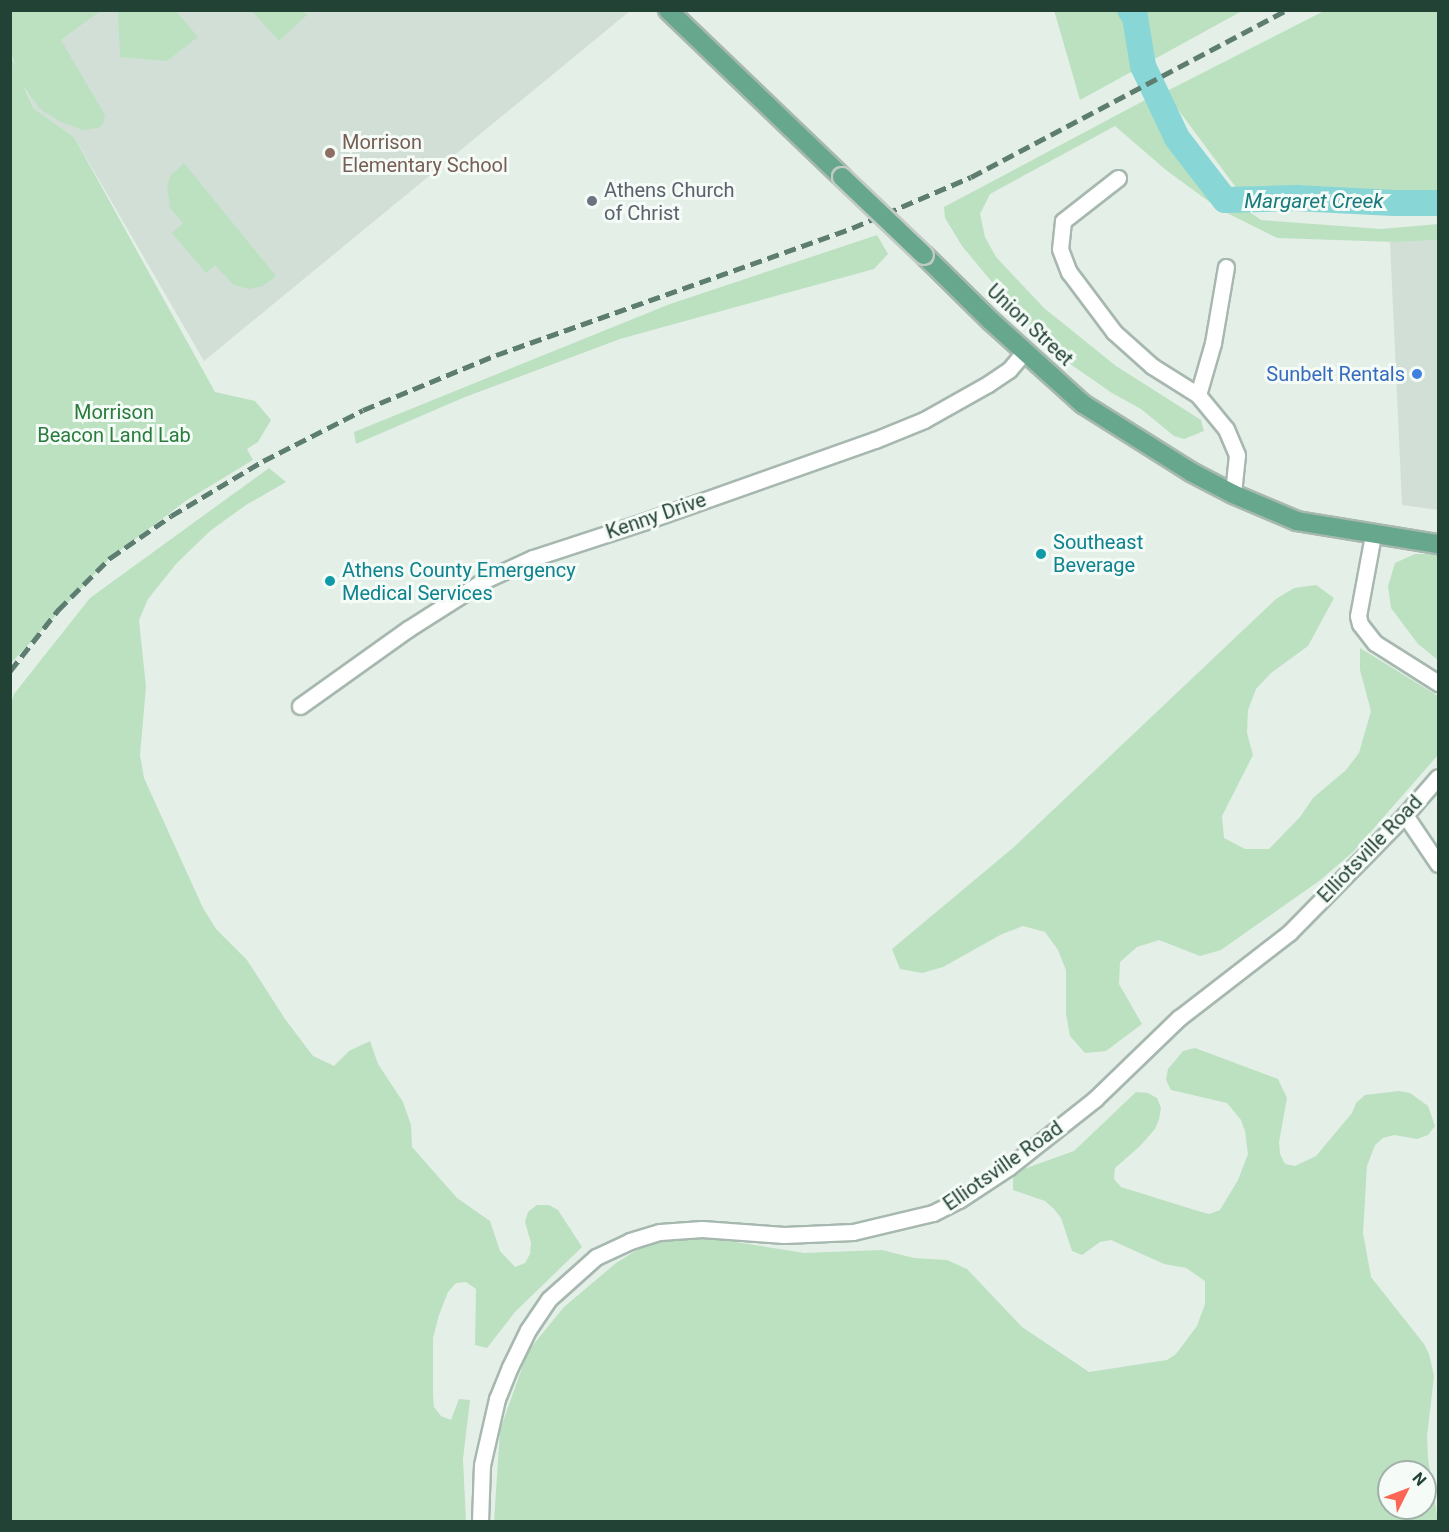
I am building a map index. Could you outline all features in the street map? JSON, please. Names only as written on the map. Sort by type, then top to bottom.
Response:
[{"type":"main road","name":"Union Street","points":[[668,10],[1024,352],[1083,404],[1139,441],[1233,494],[1297,521],[1438,544]]},
{"type":"street","points":[[1118,178],[1063,221],[1060,249],[1069,272],[1114,332],[1152,366],[1198,394],[1226,429],[1237,455],[1233,494]]},
{"type":"street","points":[[1198,394],[1213,343],[1226,267]]},
{"type":"street","name":"Kenny Drive","points":[[300,706],[433,612],[485,580],[533,558],[693,504],[924,420],[1009,370],[1024,352]]},
{"type":"street","points":[[1373,535],[1358,616],[1359,624],[1375,643],[1438,683]]},
{"type":"street","name":"Elliotsville Road","points":[[480,1521],[482,1465],[498,1399],[510,1367],[528,1330],[549,1299],[596,1257],[630,1241],[660,1232],[702,1229],[784,1235],[853,1232],[933,1214],[959,1200],[1009,1167],[1095,1100],[1179,1018],[1289,933],[1406,815],[1438,777]]},
{"type":"street","points":[[1406,815],[1438,864]]},
{"type":"shaded area","points":[[101,11],[630,11],[204,361],[74,137],[34,109],[15,62],[61,40]]},
{"type":"shaded area","name":"Sunbelt Rentals","points":[[1438,240],[1438,510],[1402,505],[1390,242]]},
{"type":"green space","name":"Morrison Beacon Land Lab","points":[[11,10],[101,11],[61,40],[105,115],[103,124],[98,128],[83,130],[59,121],[40,109],[24,87],[34,109],[74,137],[215,392],[255,401],[271,420],[258,442],[247,449],[253,460],[187,500],[110,558],[11,663],[11,56],[16,67],[11,53]]},
{"type":"green space","points":[[1054,10],[1242,10],[1242,11],[1080,100]]},
{"type":"green space","points":[[118,11],[176,11],[198,37],[167,61],[120,57]]},
{"type":"green space","points":[[252,11],[303,11],[307,15],[279,41]]},
{"type":"green space","points":[[1324,11],[1438,11],[1438,196],[1246,201],[1165,92]]},
{"type":"green space","points":[[1147,99],[1190,146],[1216,188],[1261,220],[1381,229],[1438,224],[1438,240],[1395,242],[1277,238],[1219,209],[1166,170],[1115,126],[990,194],[980,214],[985,237],[996,257],[1044,308],[1116,366],[1201,420],[1204,431],[1184,439],[1174,436],[1141,409],[1112,393],[1047,348],[962,246],[945,218],[944,207]]},
{"type":"green space","points":[[184,163],[276,276],[263,286],[250,289],[234,285],[215,265],[206,273],[172,233],[183,223],[170,208],[167,185],[171,175]]},
{"type":"green space","points":[[877,235],[888,254],[874,269],[620,339],[465,397],[356,444],[354,432],[670,304]]},
{"type":"green space","points":[[269,468],[286,482],[246,505],[210,531],[176,564],[148,599],[139,620],[146,687],[140,755],[144,778],[203,908],[216,929],[247,960],[285,1019],[313,1056],[334,1066],[349,1051],[370,1041],[378,1064],[403,1102],[411,1125],[412,1147],[457,1198],[490,1221],[500,1251],[515,1267],[525,1263],[530,1254],[531,1243],[525,1222],[528,1212],[537,1205],[549,1205],[558,1210],[582,1247],[515,1312],[487,1348],[475,1345],[476,1289],[466,1282],[456,1283],[448,1292],[433,1338],[433,1396],[434,1407],[441,1416],[451,1420],[459,1399],[470,1400],[463,1459],[466,1521],[11,1521],[11,704],[14,694],[90,598]]},
{"type":"green space","points":[[1415,554],[1438,554],[1438,660],[1418,644],[1391,608],[1388,586],[1395,563]]},
{"type":"green space","points":[[1316,585],[1334,598],[1308,646],[1271,673],[1256,689],[1248,710],[1247,733],[1253,755],[1222,816],[1224,838],[1245,849],[1269,849],[1300,817],[1313,798],[1346,770],[1359,753],[1371,711],[1360,670],[1360,648],[1438,696],[1438,755],[1353,852],[1319,881],[1221,950],[1200,956],[1159,940],[1137,947],[1120,962],[1119,984],[1142,1024],[1106,1051],[1085,1053],[1070,1036],[1066,1014],[1066,970],[1058,950],[1045,932],[1023,926],[1002,934],[943,967],[922,973],[900,969],[892,949],[1014,847],[1276,599],[1294,588]]},
{"type":"green space","points":[[1195,1048],[1278,1079],[1287,1098],[1279,1142],[1280,1154],[1285,1164],[1295,1166],[1316,1156],[1352,1113],[1356,1103],[1365,1095],[1399,1091],[1410,1093],[1428,1106],[1435,1126],[1428,1135],[1417,1139],[1394,1135],[1383,1138],[1375,1145],[1367,1166],[1363,1233],[1371,1277],[1424,1344],[1434,1376],[1427,1436],[1428,1460],[1377,1460],[1377,1520],[1437,1520],[1437,1515],[1438,1521],[494,1522],[500,1430],[528,1351],[564,1307],[616,1263],[650,1242],[698,1236],[804,1253],[882,1250],[914,1258],[947,1260],[967,1269],[1022,1327],[1089,1372],[1167,1360],[1176,1354],[1197,1326],[1205,1304],[1205,1281],[1186,1268],[1164,1264],[1111,1240],[1100,1242],[1082,1255],[1072,1251],[1061,1218],[1054,1209],[1045,1201],[1013,1190],[1013,1178],[1021,1170],[1074,1151],[1136,1092],[1148,1093],[1157,1098],[1161,1108],[1159,1119],[1155,1129],[1140,1146],[1115,1168],[1114,1179],[1121,1187],[1198,1211],[1209,1214],[1220,1210],[1238,1180],[1248,1154],[1241,1120],[1227,1103],[1171,1090],[1166,1080],[1168,1069],[1183,1051]]},
{"type":"waterway","name":"Margaret Creek","points":[[1130,10],[1135,17],[1143,66],[1177,138],[1225,200],[1295,198],[1438,203]]},
{"type":"railway","points":[[10,671],[58,610],[110,558],[171,516],[263,461],[363,410],[496,355],[852,228],[971,177],[1286,10]]},
{"type":"place","name":"Morrison Elementary School","points":[[330,153]]},
{"type":"place","name":"Athens Church of Christ","points":[[592,201]]},
{"type":"place","name":"Sunbelt Rentals","points":[[1417,374]]},
{"type":"place","name":"Southeast Beverage","points":[[1041,554]]},
{"type":"place","name":"Athens County Emergency Medical Services","points":[[330,581]]}]
